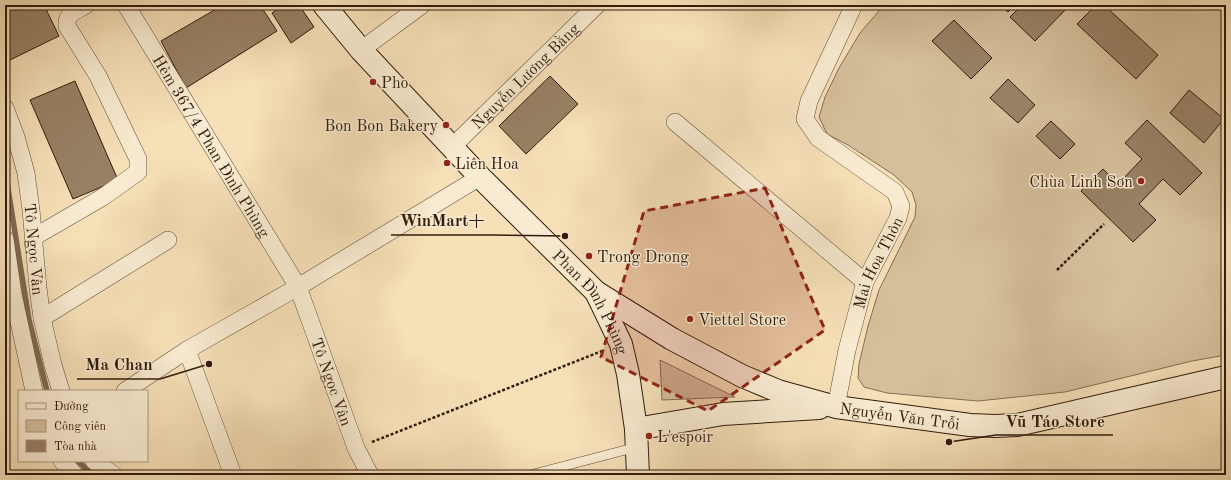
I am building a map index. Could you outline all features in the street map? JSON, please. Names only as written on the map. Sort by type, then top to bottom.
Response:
[{"type":"street","points":[[34,237],[103,197],[138,172],[138,159],[135,152],[98,76],[67,26],[67,18],[70,14],[86,5]]},
{"type":"street","name":"Hẻm 367/4 Phan Đình Phùng","points":[[126,5],[298,287]]},
{"type":"street","name":"Phan Đình Phùng","points":[[324,5],[361,50],[480,177],[596,292],[621,344],[628,374],[636,438],[638,475]]},
{"type":"street","points":[[361,50],[422,5]]},
{"type":"street","name":"Nguyễn Lương Bằng","points":[[452,147],[597,5]]},
{"type":"street","name":"Mai Hoa Thôn","points":[[836,407],[847,350],[865,282],[898,218],[900,206],[895,192],[818,138],[805,119],[809,101],[854,5]]},
{"type":"street","name":"Tô Ngọc Vân","points":[[5,108],[16,137],[26,173],[42,318],[61,390]]},
{"type":"street","points":[[675,122],[865,282]]},
{"type":"street","points":[[127,390],[187,350],[298,287],[480,177]]},
{"type":"street","name":"Tô Ngọc Vân","points":[[5,239],[13,294],[34,390]]},
{"type":"street","points":[[42,318],[168,240]]},
{"type":"street","name":"Tô Ngọc Vân","points":[[298,287],[356,448],[370,475]]},
{"type":"street","name":"Nguyễn Văn Trỗi","points":[[596,292],[672,339],[742,376],[778,391],[836,407],[970,425],[1010,425],[1025,423],[1226,377]]},
{"type":"street","points":[[187,350],[233,475]]},
{"type":"street","points":[[636,438],[724,414],[836,407]]},
{"type":"street","points":[[63,462],[75,475]]},
{"type":"street","points":[[95,462],[114,475]]},
{"type":"lane","points":[[530,475],[636,438]]},
{"type":"path","points":[[1057,270],[1104,224]]},
{"type":"path","points":[[356,448],[621,344]]},
{"type":"highlighted area","points":[[765,188],[825,330],[708,411],[601,357],[644,211]]},
{"type":"green space","points":[[884,5],[1222,5],[1226,24],[1226,355],[1192,361],[1065,392],[978,401],[887,393],[864,387],[858,378],[859,364],[868,326],[879,290],[915,217],[916,205],[912,192],[894,175],[848,145],[827,134],[819,117],[825,97],[839,68],[860,33]]},
{"type":"green space","points":[[660,360],[735,397],[662,400]]},
{"type":"building","points":[[5,5],[44,5],[59,36],[10,60],[5,49]]},
{"type":"building","points":[[223,5],[260,5],[277,31],[186,88],[161,41]]},
{"type":"building","points":[[284,5],[299,5],[314,27],[291,43],[272,13]]},
{"type":"building","points":[[1000,5],[1015,5],[1008,12]]},
{"type":"building","points":[[1022,5],[1070,5],[1035,41],[1010,17]]},
{"type":"building","points":[[1096,5],[1104,5],[1158,55],[1136,79],[1077,24]]},
{"type":"building","points":[[954,20],[992,58],[971,79],[932,41]]},
{"type":"building","points":[[550,76],[578,104],[526,154],[499,126]]},
{"type":"building","points":[[1008,79],[1035,105],[1018,123],[990,98]]},
{"type":"building","points":[[75,81],[118,180],[73,199],[30,100]]},
{"type":"building","points":[[1189,90],[1224,119],[1204,143],[1170,113]]},
{"type":"building","name":"Chùa Linh Sơn","points":[[1147,120],[1202,173],[1180,195],[1163,179],[1139,204],[1156,220],[1133,242],[1081,191],[1103,169],[1118,184],[1142,159],[1125,143]]},
{"type":"building","points":[[1051,121],[1075,144],[1060,159],[1036,136]]},
{"type":"waterway","points":[[5,170],[29,320],[47,390]]},
{"type":"waterway","points":[[79,462],[92,475]]},
{"type":"place","name":"Pho","points":[[373,82]]},
{"type":"place","name":"Bon Bon Bakery","points":[[446,125]]},
{"type":"place","name":"Liên Hoa","points":[[447,163]]},
{"type":"place","name":"Chùa Linh Sơn","points":[[1141,181]]},
{"type":"place","name":"WinMart+","points":[[565,236]]},
{"type":"place","name":"Trong Drong","points":[[589,256]]},
{"type":"place","name":"Viettel Store","points":[[690,319]]},
{"type":"place","name":"Ma Chan","points":[[209,364]]},
{"type":"place","name":"L'espoir","points":[[649,436]]},
{"type":"place","name":"Vũ Táo Store","points":[[949,442]]}]
